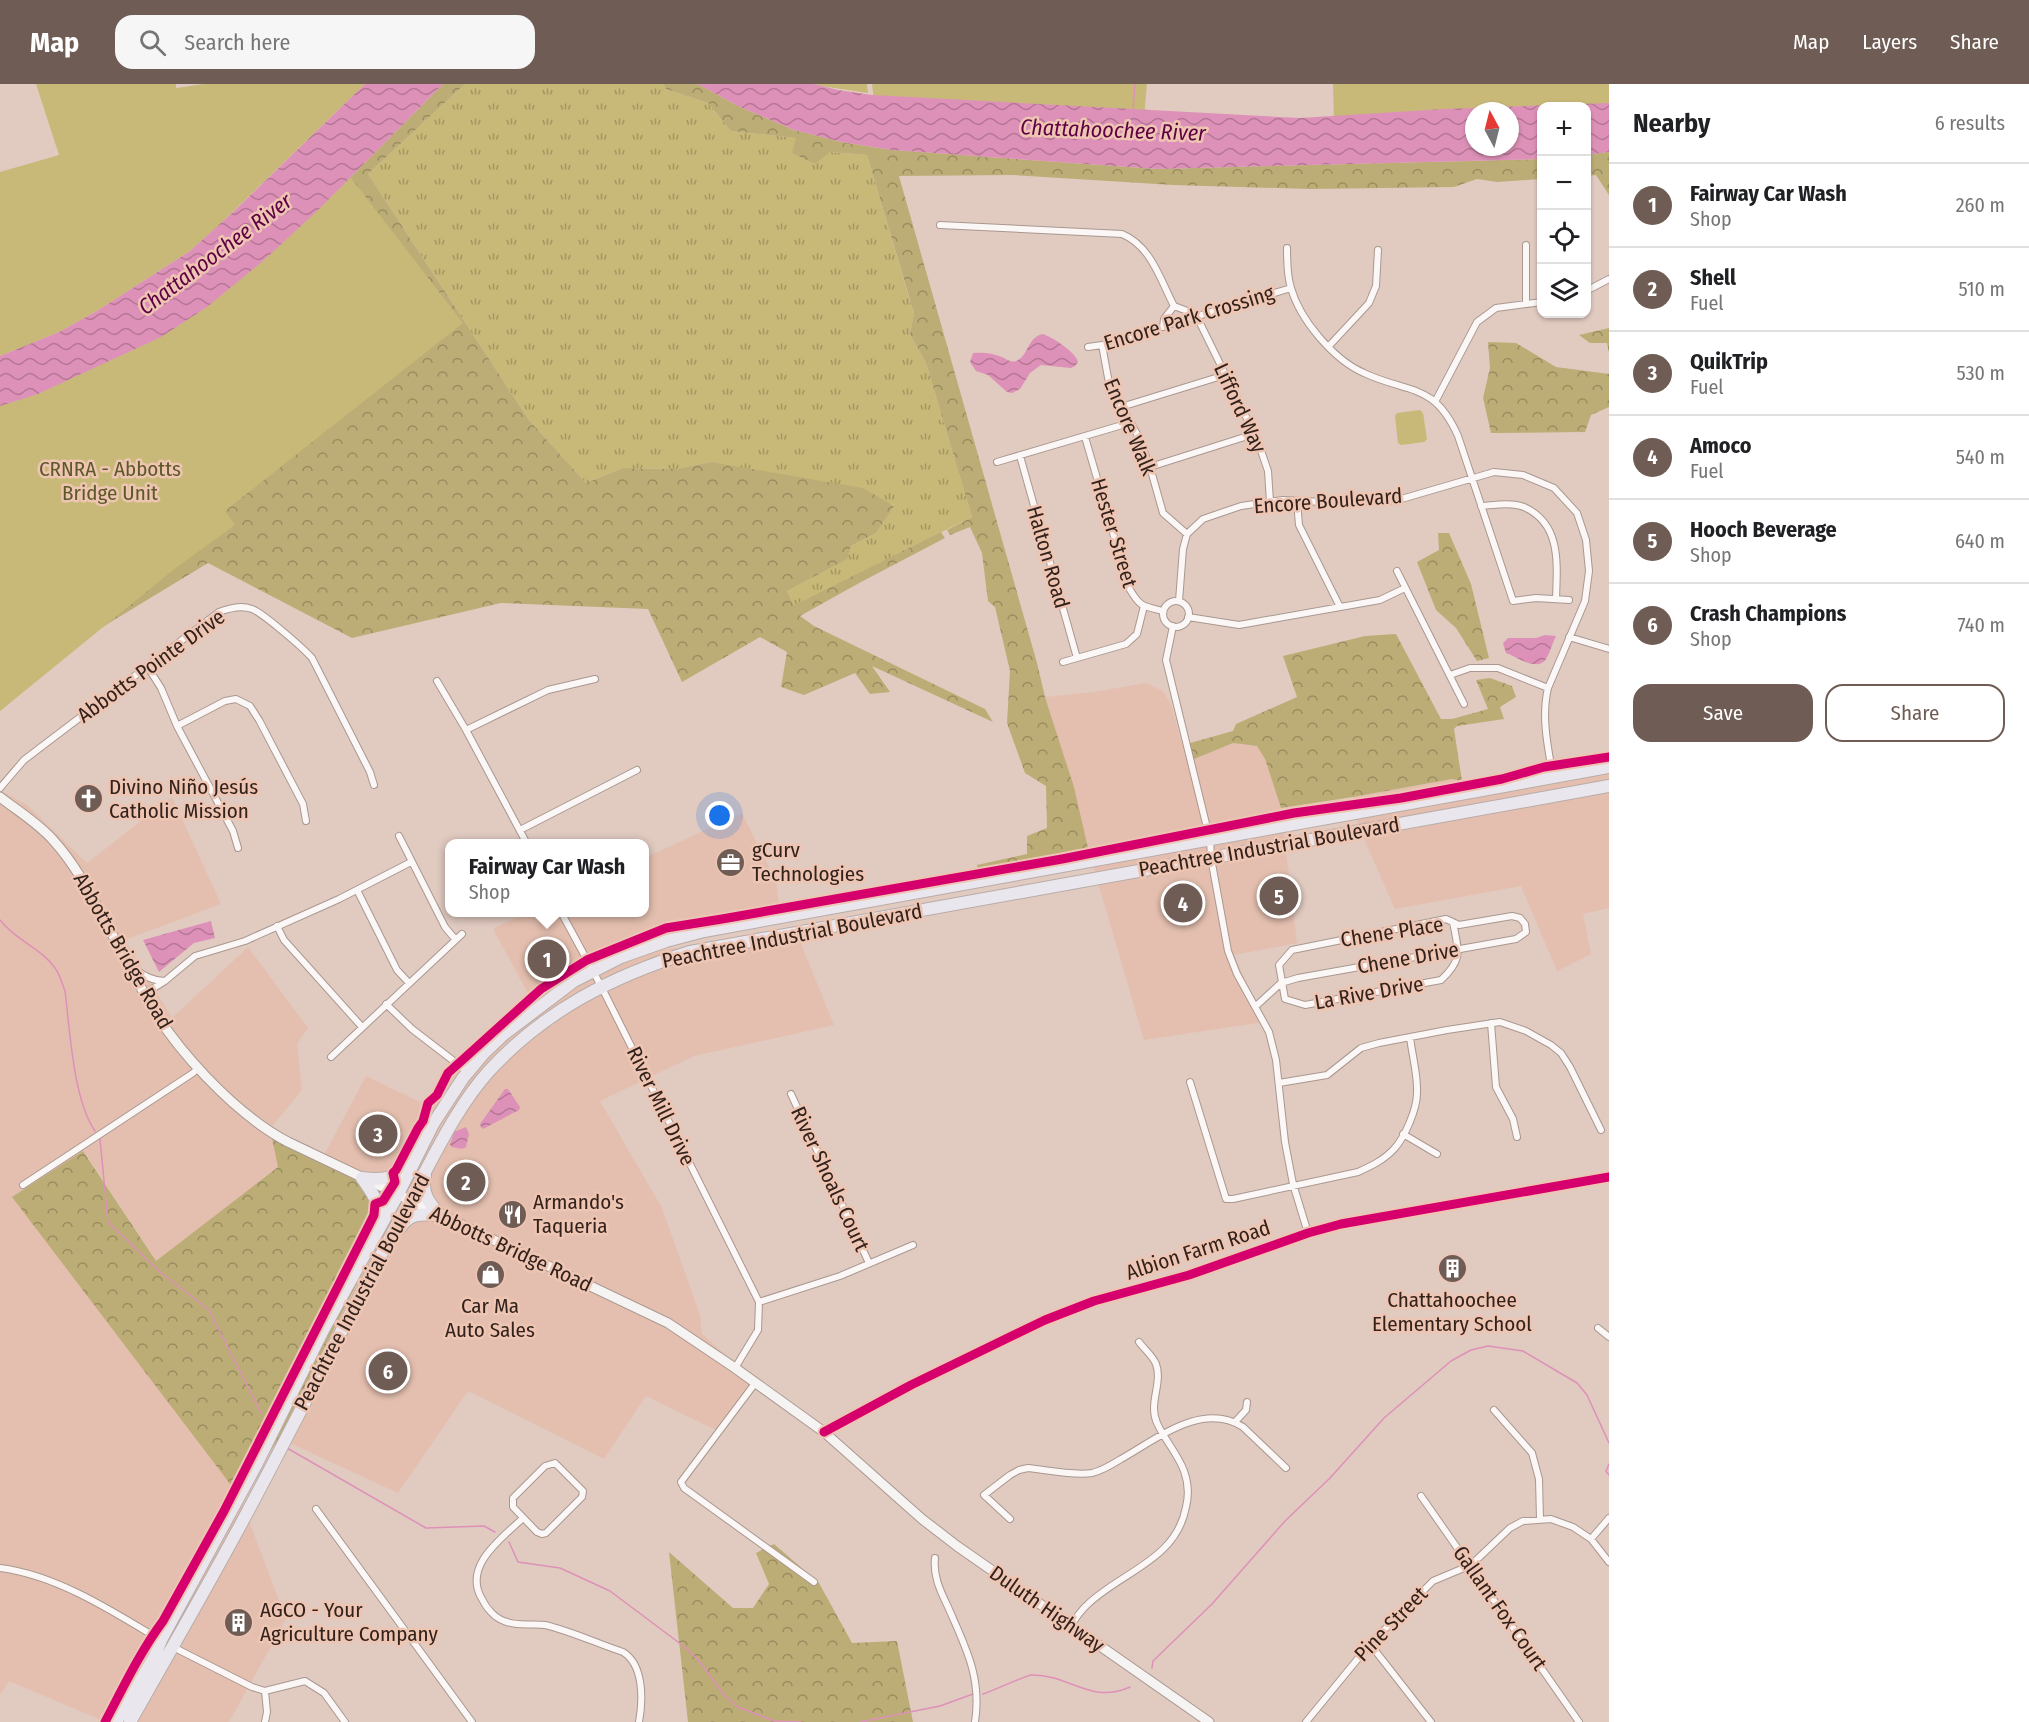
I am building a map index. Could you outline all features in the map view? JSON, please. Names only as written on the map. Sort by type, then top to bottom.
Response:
[{"type":"highway","name":"Peachtree Industrial Boulevard","points":[[116,1722],[155,1656],[166,1643],[240,1524],[386,1245],[418,1155],[447,1100],[484,1053],[521,1020],[574,981],[628,955],[700,932],[1609,767]]},
{"type":"highway","name":"Peachtree Industrial Boulevard","points":[[130,1722],[166,1643],[235,1504],[323,1330],[378,1230],[428,1167],[460,1109],[488,1072],[515,1045],[537,1028],[601,986],[653,964],[690,952],[1609,786]]},
{"type":"highway","points":[[362,1178],[376,1180],[391,1178],[403,1171],[418,1155]]},
{"type":"highway","points":[[428,1167],[424,1189],[428,1202],[440,1215]]},
{"type":"highway","points":[[362,1178],[376,1198],[380,1209],[378,1230]]},
{"type":"highway","points":[[386,1245],[397,1235],[404,1221],[411,1216],[440,1215]]},
{"type":"main road","name":"Abbotts Bridge Road","points":[[0,797],[35,823],[62,852],[87,888],[157,1016],[198,1068],[254,1121],[283,1140],[668,1323],[756,1382],[824,1432],[890,1490]]},
{"type":"main road","points":[[953,886],[956,904]]},
{"type":"main road","name":"Albion Farm Road","points":[[824,1432],[921,1380],[1044,1320],[1094,1301],[1189,1275],[1308,1233],[1350,1222],[1609,1177]]},
{"type":"main road","name":"Duluth Highway","points":[[890,1490],[957,1546],[1209,1722]]},
{"type":"street","points":[[940,225],[1122,234],[1133,238],[1145,250],[1174,306],[1197,317]]},
{"type":"street","points":[[1526,245],[1526,303]]},
{"type":"street","points":[[1287,248],[1291,288],[1298,305],[1315,332],[1339,357],[1363,373],[1420,392],[1439,405],[1451,419],[1513,601],[1536,598],[1569,600]]},
{"type":"street","points":[[1329,346],[1369,303],[1376,286],[1378,250]]},
{"type":"street","points":[[1591,289],[1609,279]]},
{"type":"street","name":"Encore Park Crossing","points":[[1088,347],[1102,345],[1291,288]]},
{"type":"street","points":[[1435,402],[1477,322],[1496,308],[1537,302]]},
{"type":"street","points":[[1163,327],[1164,319],[1174,306]]},
{"type":"street","name":"Lifford Way","points":[[1197,317],[1254,434],[1268,471],[1270,502]]},
{"type":"street","name":"Encore Walk","points":[[1102,345],[1109,383],[1138,436],[1150,467],[1163,513],[1187,534]]},
{"type":"street","points":[[1121,406],[1225,375]]},
{"type":"street","points":[[997,462],[1129,423]]},
{"type":"street","points":[[1150,467],[1254,434]]},
{"type":"street","name":"Hester Street","points":[[1085,437],[1129,588],[1137,602],[1163,611]]},
{"type":"street","name":"Halton Road","points":[[1020,456],[1077,658]]},
{"type":"street","name":"Encore Boulevard","points":[[1187,534],[1203,519],[1241,506],[1270,502],[1342,503],[1398,500],[1494,472],[1523,475],[1554,488],[1577,513],[1586,540],[1589,571],[1585,601],[1548,688],[1544,704],[1545,728],[1553,777]]},
{"type":"street","points":[[1297,501],[1299,525],[1340,607]]},
{"type":"street","points":[[1481,506],[1500,504],[1523,507],[1543,520],[1551,534],[1558,557],[1556,599]]},
{"type":"street","points":[[1179,601],[1183,549],[1187,534]]},
{"type":"street","points":[[1397,571],[1464,704]]},
{"type":"street","points":[[1188,616],[1239,625],[1380,600],[1405,588]]},
{"type":"street","points":[[1179,601],[1187,607],[1188,616],[1182,624],[1173,626],[1165,620],[1163,611],[1169,603],[1179,601]]},
{"type":"street","points":[[1063,662],[1126,644],[1137,634],[1144,606]]},
{"type":"street","name":"Abbotts Pointe Drive","points":[[0,789],[24,760],[219,612],[231,608],[255,610],[312,658],[374,784]]},
{"type":"street","points":[[1173,626],[1166,660],[1210,840],[1211,858],[1228,951],[1237,974],[1269,1032],[1279,1083],[1285,1142],[1293,1184],[1308,1233]]},
{"type":"street","points":[[1569,637],[1609,649]]},
{"type":"street","points":[[147,666],[161,688],[177,726],[233,831],[238,848]]},
{"type":"street","points":[[1450,675],[1470,668],[1498,668],[1548,688]]},
{"type":"street","points":[[466,730],[548,690],[595,679]]},
{"type":"street","points":[[437,681],[525,839]]},
{"type":"street","points":[[177,726],[225,701],[236,699],[250,706],[260,720],[303,804],[306,821]]},
{"type":"street","points":[[520,830],[637,770]]},
{"type":"street","points":[[399,836],[445,927],[455,939]]},
{"type":"street","points":[[144,994],[165,981],[195,956],[245,941],[357,890],[411,862]]},
{"type":"street","points":[[357,890],[397,970],[409,983]]},
{"type":"street","name":"Chene Place","points":[[1281,983],[1279,965],[1292,950],[1446,919],[1459,925],[1512,916],[1520,918],[1525,924]]},
{"type":"street","name":"River Mill Drive","points":[[564,917],[601,986],[759,1302]]},
{"type":"street","points":[[1453,922],[1458,949]]},
{"type":"street","name":"Chene Drive","points":[[1281,983],[1516,939],[1526,932],[1525,924]]},
{"type":"street","points":[[277,927],[284,940],[362,1027]]},
{"type":"street","points":[[331,1056],[462,934]]},
{"type":"street","name":"La Rive Drive","points":[[1281,983],[1285,999],[1305,1005],[1441,980],[1455,968],[1458,949]]},
{"type":"street","points":[[131,967],[156,981],[165,981]]},
{"type":"street","points":[[1256,1006],[1281,983]]},
{"type":"street","points":[[386,1004],[412,1029],[468,1072]]},
{"type":"street","points":[[1279,1083],[1327,1075],[1361,1048],[1410,1036],[1500,1022],[1526,1031],[1561,1053],[1601,1130]]},
{"type":"street","points":[[1491,1023],[1496,1087],[1512,1119],[1517,1137]]},
{"type":"street","points":[[1190,1082],[1226,1199],[1358,1172],[1375,1164],[1394,1149],[1410,1120],[1417,1101],[1417,1090],[1410,1036]]},
{"type":"street","points":[[23,1185],[198,1068]]},
{"type":"street","name":"River Shoals Court","points":[[791,1094],[869,1263]]},
{"type":"street","points":[[1403,1134],[1437,1154]]},
{"type":"street","points":[[735,1368],[758,1330],[759,1302],[813,1286],[913,1245]]},
{"type":"street","points":[[1598,1328],[1609,1336]]},
{"type":"street","points":[[1070,1626],[1089,1603],[1155,1557],[1174,1539],[1184,1521],[1187,1485],[1184,1470],[1155,1420],[1153,1406],[1157,1385],[1156,1363],[1139,1342]]},
{"type":"street","points":[[756,1382],[681,1482],[684,1488],[814,1582]]},
{"type":"street","points":[[1235,1422],[1246,1410],[1247,1402]]},
{"type":"street","points":[[1494,1410],[1532,1453],[1539,1479],[1540,1519]]},
{"type":"street","points":[[1010,1519],[984,1495],[1018,1470],[1028,1468],[1092,1473],[1114,1464],[1183,1425],[1208,1417],[1235,1422],[1254,1436],[1286,1468]]},
{"type":"street","points":[[555,1463],[583,1491],[582,1497],[546,1533],[537,1532],[524,1518],[513,1507],[513,1498],[549,1464],[555,1463]]},
{"type":"street","name":"Gallant Fox Court","points":[[1421,1496],[1579,1722]]},
{"type":"street","points":[[316,1509],[471,1722]]},
{"type":"street","points":[[524,1518],[484,1556],[478,1568],[477,1586],[483,1603],[497,1617],[506,1622],[544,1625],[629,1656],[635,1663],[641,1694],[642,1706],[639,1722]]},
{"type":"street","points":[[1591,1539],[1609,1518]]},
{"type":"street","name":"Pine Street","points":[[1306,1722],[1370,1644],[1433,1581],[1471,1565],[1510,1528],[1523,1521],[1540,1519],[1562,1522],[1573,1527],[1591,1539],[1609,1562]]},
{"type":"street","points":[[935,1558],[935,1578],[971,1661],[975,1677],[977,1700],[975,1722]]},
{"type":"street","points":[[0,1568],[21,1570],[84,1596],[166,1643],[252,1687],[265,1691],[305,1681],[324,1693],[345,1722]]},
{"type":"street","points":[[1370,1644],[1431,1722]]},
{"type":"street","points":[[265,1691],[267,1712],[265,1722]]},
{"type":"shaded area","points":[[1146,683],[1163,691],[1171,704],[1187,762],[1233,743],[1257,746],[1265,759],[1281,808],[1297,943],[1234,955],[1264,1022],[1144,1040],[1088,848],[1074,787],[1045,697]]},
{"type":"shaded area","points":[[1609,754],[1609,908],[1583,914],[1591,954],[1557,971],[1521,886],[1395,909],[1357,823],[1353,797],[1452,779],[1462,781]]},
{"type":"shaded area","points":[[0,790],[27,805],[87,863],[172,797],[221,904],[125,940],[172,1018],[248,947],[308,1028],[297,1044],[302,1090],[270,1129],[278,1167],[156,1261],[84,1151],[240,1497],[286,1619],[229,1722],[106,1722],[9,1681],[0,1695]]},
{"type":"shaded area","points":[[742,813],[776,881],[779,904],[652,926],[660,950],[797,934],[834,1025],[694,1056],[600,1101],[662,1208],[700,1315],[702,1334],[753,1379],[716,1430],[646,1396],[604,1459],[468,1391],[398,1493],[279,1438],[400,1198],[321,1161],[366,1076],[424,1104],[461,1056],[529,995],[493,929],[518,917],[649,917],[649,856]]},
{"type":"green space","points":[[36,84],[176,84],[176,88],[204,84],[365,84],[190,251],[97,311],[59,332],[0,356],[0,172],[59,155]]},
{"type":"green space","points":[[443,84],[465,84],[368,174],[529,420],[586,483],[623,468],[676,469],[711,462],[863,488],[894,506],[876,533],[851,546],[847,559],[787,591],[794,605],[941,532],[945,538],[800,616],[814,626],[985,709],[993,722],[872,666],[890,692],[870,694],[855,673],[804,695],[781,687],[787,652],[760,637],[682,682],[648,609],[501,603],[352,638],[208,563],[91,634],[0,711],[0,406],[38,394],[161,337],[207,307],[263,261],[316,212]]},
{"type":"green space","points":[[465,84],[663,84],[666,89],[708,103],[731,131],[797,138],[830,152],[867,155],[914,314],[910,334],[926,363],[972,517],[794,605],[787,591],[846,559],[851,546],[876,533],[894,505],[711,462],[676,469],[623,468],[586,483],[529,420],[368,174]]},
{"type":"green space","points":[[663,84],[698,84],[738,106],[794,130],[842,142],[892,150],[1157,169],[1537,159],[1537,179],[1497,182],[1477,179],[1454,187],[1310,189],[1173,185],[1013,175],[899,176],[1045,697],[1074,787],[1088,848],[978,869],[977,865],[1027,854],[1027,836],[1047,828],[1046,786],[1025,773],[1007,723],[1010,671],[995,607],[988,601],[982,553],[970,527],[950,535],[947,530],[972,517],[926,363],[910,334],[914,313],[867,155],[830,152],[815,164],[792,153],[796,138],[731,131],[708,103],[666,89]]},
{"type":"green space","points":[[814,84],[867,84],[868,93],[821,86]]},
{"type":"green space","points":[[872,84],[1147,84],[1144,117],[874,101]]},
{"type":"green space","points":[[1333,84],[1609,84],[1609,107],[1591,107],[1591,102],[1537,102],[1537,107],[1519,110],[1519,102],[1465,102],[1465,112],[1334,123]]},
{"type":"green space","points":[[1609,152],[1609,195],[1596,175],[1591,176],[1591,154]]},
{"type":"green space","name":"CRNRA - Abbotts Bridge Unit","points":[[351,178],[463,323],[225,511],[235,525],[177,567],[0,711],[0,406],[38,394],[161,337],[207,307],[263,261]]},
{"type":"green space","points":[[1609,328],[1609,353],[1607,343],[1590,343],[1579,335]]},
{"type":"green space","points":[[1488,342],[1516,343],[1556,367],[1609,374],[1609,407],[1591,415],[1585,432],[1491,433],[1483,398],[1490,368]]},
{"type":"green space","points":[[1420,410],[1423,413],[1427,439],[1424,442],[1401,445],[1398,443],[1395,416],[1397,413]]},
{"type":"green space","points":[[1438,533],[1449,533],[1471,584],[1489,658],[1477,661],[1456,628],[1436,610],[1417,562],[1439,550]]},
{"type":"green space","points":[[1396,634],[1441,719],[1452,719],[1488,709],[1476,680],[1490,678],[1512,686],[1516,697],[1500,707],[1504,719],[1457,726],[1454,729],[1462,781],[1452,779],[1281,808],[1265,759],[1257,746],[1233,743],[1187,762],[1183,745],[1233,731],[1236,724],[1297,697],[1283,656],[1365,636]]},
{"type":"green space","points":[[270,1129],[400,1198],[279,1438],[240,1497],[12,1197],[83,1151],[156,1261],[278,1167]]},
{"type":"green space","points":[[774,1544],[819,1583],[852,1643],[897,1641],[913,1722],[688,1722],[669,1552],[733,1608],[753,1608],[769,1584],[756,1553]]},
{"type":"water","name":"Chattahoochee River","points":[[365,84],[443,84],[316,212],[263,261],[207,307],[161,337],[38,394],[0,406],[0,356],[59,332],[97,311],[190,251]]},
{"type":"water","name":"Chattahoochee River","points":[[698,84],[814,84],[872,95],[1300,118],[1465,108],[1465,156],[1519,156],[1519,106],[1537,106],[1537,159],[1157,169],[892,150],[842,142],[794,130],[738,106]]},
{"type":"water","points":[[1609,103],[1609,152],[1591,154],[1591,104]]},
{"type":"water","points":[[1043,334],[1073,354],[1078,362],[1075,366],[1071,368],[1041,365],[1030,373],[1020,389],[1012,393],[1007,392],[988,375],[976,371],[970,362],[973,353],[992,354],[1016,361],[1020,359],[1034,339]]},
{"type":"water","points":[[1545,635],[1556,636],[1542,663],[1533,664],[1506,653],[1503,643],[1508,638],[1536,638]]},
{"type":"water","points":[[211,921],[215,938],[194,943],[159,972],[143,940]]},
{"type":"water","points":[[505,1089],[508,1089],[520,1107],[519,1110],[483,1129],[480,1124]]},
{"type":"water","points":[[466,1127],[469,1134],[466,1147],[462,1149],[452,1147],[450,1145],[454,1132]]},
{"type":"waterway","name":"Chattahoochee River","points":[[1133,110],[1135,84]]},
{"type":"waterway","points":[[0,920],[49,961],[60,976],[65,991],[77,1083],[95,1131]]},
{"type":"waterway","points":[[100,1139],[108,1222],[160,1272],[209,1310],[261,1413]]},
{"type":"waterway","points":[[1152,1668],[1153,1661],[1212,1604],[1285,1521],[1330,1478],[1384,1418],[1451,1361],[1471,1350],[1488,1346],[1523,1351],[1577,1383],[1587,1395],[1609,1443]]},
{"type":"waterway","points":[[287,1448],[426,1528],[484,1526],[495,1532]]},
{"type":"waterway","points":[[1609,1464],[1606,1471],[1609,1475]]},
{"type":"waterway","points":[[509,1542],[518,1562],[560,1568],[610,1591],[686,1648],[700,1662],[724,1695],[738,1707],[774,1721],[801,1722]]},
{"type":"waterway","points":[[983,1694],[1031,1675],[1045,1676],[1103,1693],[1116,1692],[1130,1687]]},
{"type":"waterway","points":[[860,1722],[940,1706],[973,1694]]},
{"type":"cycle path","points":[[105,1722],[139,1658],[163,1621],[224,1511],[374,1215],[375,1204],[383,1201],[395,1182],[393,1173],[423,1121],[428,1103],[437,1095],[448,1073],[541,989],[587,960],[666,928],[1062,859],[1294,813],[1401,798],[1502,779],[1544,767],[1609,757]]},
{"type":"cycle path","points":[[824,1432],[911,1385],[1045,1320],[1094,1301],[1189,1275],[1308,1233],[1341,1224],[1609,1177]]},
{"type":"place","name":"Divino Niño Jesús Catholic Mission","points":[[88,799]]},
{"type":"place","name":"gCurv Technologies","points":[[731,862]]},
{"type":"place","name":"Hooch Beverage","points":[[1279,896]]},
{"type":"place","name":"Amoco","points":[[1183,903]]},
{"type":"place","name":"Fairway Car Wash","points":[[547,959]]},
{"type":"place","name":"QuikTrip","points":[[378,1134]]},
{"type":"place","name":"Shell","points":[[466,1182]]},
{"type":"place","name":"Armando's Taqueria","points":[[512,1214]]},
{"type":"place","name":"Chattahoochee Elementary School","points":[[1452,1269]]},
{"type":"place","name":"Car Ma Auto Sales","points":[[490,1275]]},
{"type":"place","name":"Crash Champions","points":[[388,1371]]},
{"type":"place","name":"AGCO - Your Agriculture Company","points":[[239,1622]]}]
